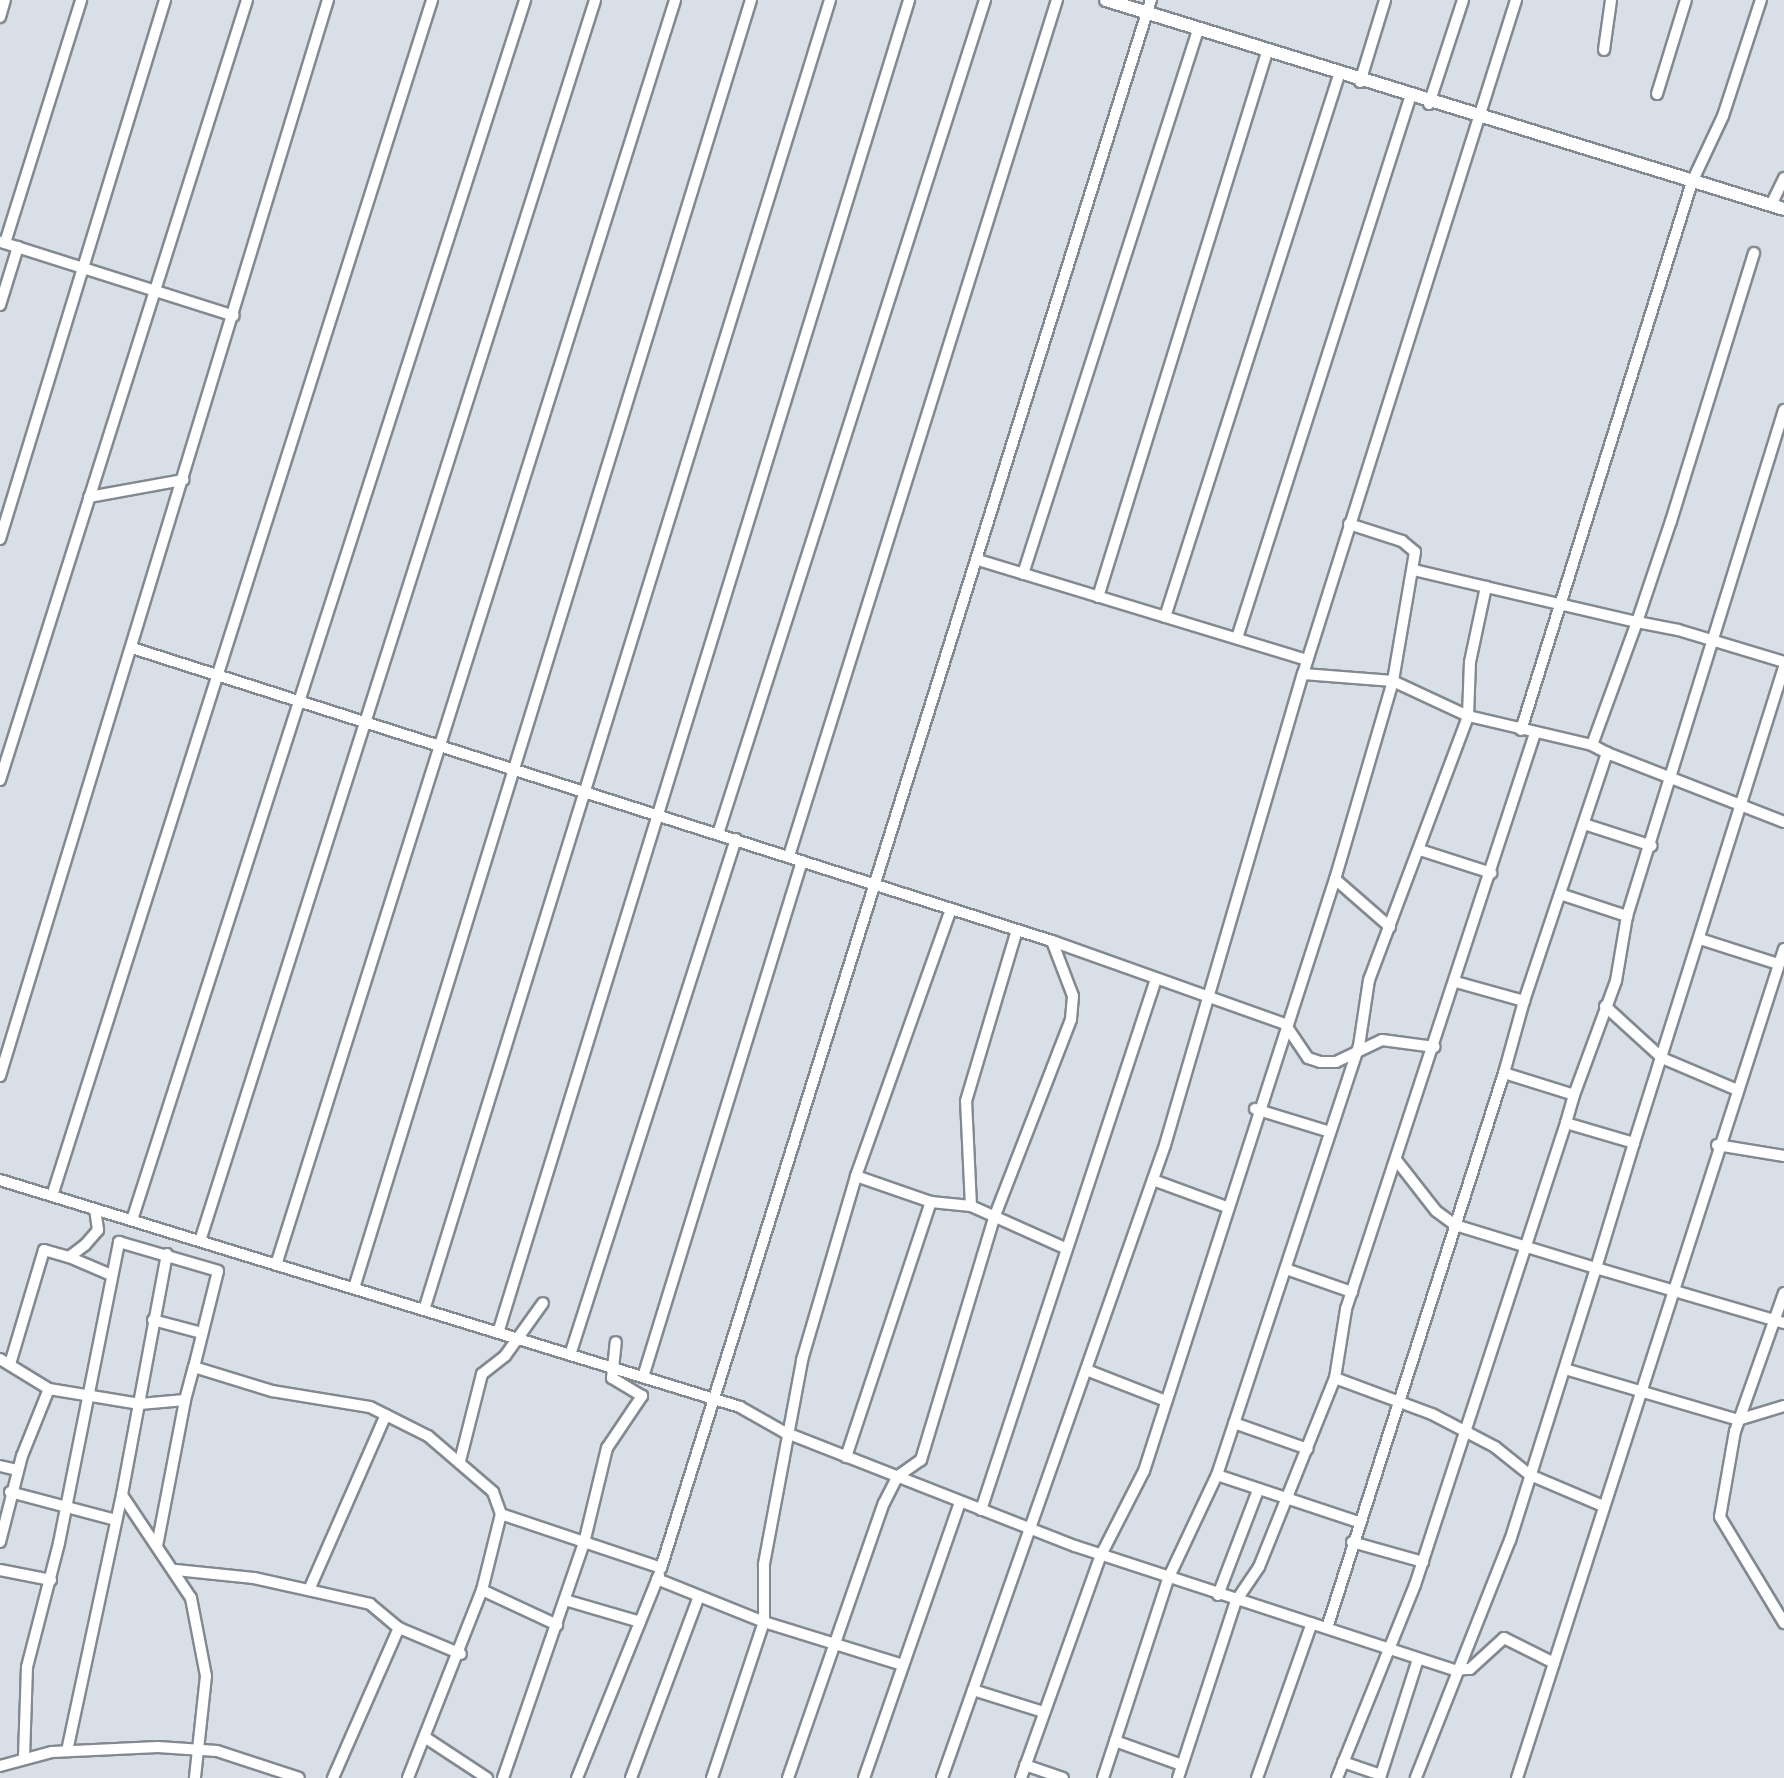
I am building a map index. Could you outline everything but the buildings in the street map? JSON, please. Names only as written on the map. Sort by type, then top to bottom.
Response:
[{"type":"street","points":[[0,17],[5,0]]},
{"type":"street","points":[[81,0],[3,243],[234,316]]},
{"type":"street","points":[[0,539],[85,269],[165,0]]},
{"type":"street","points":[[0,780],[247,0]]},
{"type":"street","points":[[0,1076],[234,316],[328,0]]},
{"type":"street","points":[[51,1196],[432,0]]},
{"type":"street","points":[[132,1220],[525,0]]},
{"type":"street","points":[[200,1241],[595,0]]},
{"type":"street","points":[[276,1265],[675,0]]},
{"type":"street","points":[[354,1288],[751,0]]},
{"type":"street","points":[[424,1310],[830,0]]},
{"type":"street","points":[[498,1333],[909,0]]},
{"type":"street","points":[[718,834],[985,0]]},
{"type":"street","points":[[789,856],[1057,0]]},
{"type":"street","points":[[1106,0],[1430,104],[1784,209]]},
{"type":"street","points":[[577,1778],[661,1568],[710,1398],[876,885],[978,560],[1144,12],[1151,0]]},
{"type":"street","points":[[1360,82],[1385,0]]},
{"type":"street","points":[[1430,104],[1463,0]]},
{"type":"street","points":[[942,1778],[1027,1527],[1088,1371],[1153,1180],[1307,660],[1516,0]]},
{"type":"street","points":[[1604,50],[1611,0]]},
{"type":"street","points":[[1657,94],[1686,0]]},
{"type":"street","points":[[1521,730],[1692,182],[1723,116],[1761,0]]},
{"type":"street","points":[[1023,574],[1198,30]]},
{"type":"street","points":[[1098,597],[1267,52]]},
{"type":"street","points":[[1165,617],[1339,75]]},
{"type":"street","points":[[1237,638],[1410,97]]},
{"type":"street","points":[[1771,205],[1784,178]]},
{"type":"street","points":[[0,304],[18,247]]},
{"type":"street","points":[[1592,745],[1637,622],[1754,253]]},
{"type":"street","points":[[1337,1778],[1423,1562],[1468,1431],[1523,1249],[1620,966],[1627,916],[1652,846],[1711,639],[1784,410]]},
{"type":"street","points":[[89,497],[183,480]]},
{"type":"street","points":[[1021,1778],[1101,1555],[1129,1508],[1166,1401],[1255,1110],[1335,879],[1393,681],[1414,570],[1411,547],[1349,524]]},
{"type":"street","points":[[978,560],[1307,660]]},
{"type":"street","points":[[1414,570],[1711,639],[1784,662]]},
{"type":"street","points":[[1103,1778],[1168,1579],[1217,1475],[1359,1046],[1366,994],[1468,716],[1470,662],[1486,587]]},
{"type":"street","points":[[132,648],[585,790],[951,909],[1016,933],[1052,941],[1285,1024],[1308,1058],[1320,1062],[1336,1062],[1359,1046],[1382,1040],[1435,1047]]},
{"type":"street","points":[[1416,1778],[1454,1670],[1491,1594],[1565,1369],[1784,667]]},
{"type":"street","points":[[1303,674],[1393,681],[1468,716],[1592,745],[1671,781],[1784,822]]},
{"type":"street","points":[[1178,1778],[1236,1601],[1259,1567],[1335,1378],[1352,1292],[1435,1047],[1535,733]]},
{"type":"street","points":[[1327,1628],[1358,1522],[1504,1073],[1524,1001],[1607,753]]},
{"type":"street","points":[[1584,824],[1652,846]]},
{"type":"street","points":[[570,1355],[736,839]]},
{"type":"street","points":[[1420,850],[1491,873]]},
{"type":"street","points":[[643,1377],[802,861]]},
{"type":"street","points":[[1335,879],[1391,927]]},
{"type":"street","points":[[1560,894],[1627,916]]},
{"type":"street","points":[[712,1778],[764,1622],[764,1564],[784,1432],[856,1176],[951,909]]},
{"type":"street","points":[[971,1206],[966,1101],[1016,933]]},
{"type":"street","points":[[1700,939],[1778,964]]},
{"type":"street","points":[[788,1778],[898,1476],[921,1460],[994,1218],[1073,1007],[1052,941]]},
{"type":"street","points":[[1517,1778],[1735,1088],[1784,949]]},
{"type":"street","points":[[981,1510],[1156,979]]},
{"type":"street","points":[[1456,982],[1524,1001]]},
{"type":"street","points":[[1605,1006],[1662,1058],[1735,1088]]},
{"type":"street","points":[[1504,1073],[1574,1096]]},
{"type":"street","points":[[1255,1110],[1330,1132]]},
{"type":"street","points":[[1566,1123],[1634,1143]]},
{"type":"street","points":[[1717,1145],[1784,1156]]},
{"type":"street","points":[[1397,1161],[1436,1211],[1455,1225],[1523,1249],[1671,1289],[1779,1322]]},
{"type":"street","points":[[856,1176],[931,1202],[971,1206],[1068,1249]]},
{"type":"street","points":[[0,1180],[758,1413],[784,1432],[1101,1555],[1236,1601],[1312,1622],[1418,1659],[1454,1670],[1470,1668],[1504,1638],[1554,1663]]},
{"type":"street","points":[[1153,1180],[1224,1206]]},
{"type":"street","points":[[846,1457],[931,1202]]},
{"type":"street","points":[[69,1257],[98,1230],[95,1209]]},
{"type":"street","points":[[24,1757],[27,1667],[51,1580],[109,1274],[119,1242],[218,1271],[185,1400],[157,1546]]},
{"type":"street","points":[[109,1274],[44,1250],[5,1361],[49,1389],[140,1404],[185,1400]]},
{"type":"street","points":[[67,1751],[122,1495],[167,1254]]},
{"type":"street","points":[[1286,1269],[1352,1292]]},
{"type":"street","points":[[1784,1293],[1779,1322],[1738,1420],[1720,1517],[1784,1623]]},
{"type":"street","points":[[460,1461],[482,1374],[516,1338],[543,1303]]},
{"type":"street","points":[[153,1320],[202,1333]]},
{"type":"street","points":[[503,1778],[584,1543],[607,1448],[642,1396],[612,1378],[616,1342]]},
{"type":"street","points":[[194,1367],[386,1415],[460,1461],[493,1492],[501,1514],[482,1590],[461,1654],[408,1778]]},
{"type":"street","points":[[1565,1369],[1738,1420],[1784,1406]]},
{"type":"street","points":[[1088,1371],[1166,1401]]},
{"type":"street","points":[[1335,1378],[1468,1431],[1530,1475],[1603,1506]]},
{"type":"street","points":[[0,1542],[2,1518],[17,1470],[49,1389]]},
{"type":"street","points":[[309,1590],[386,1415]]},
{"type":"street","points":[[1234,1423],[1308,1450]]},
{"type":"street","points":[[0,1466],[17,1470]]},
{"type":"street","points":[[1217,1475],[1358,1522]]},
{"type":"street","points":[[1218,1595],[1258,1490]]},
{"type":"street","points":[[10,1492],[116,1521]]},
{"type":"street","points":[[122,1495],[176,1570],[191,1598],[206,1676],[195,1778]]},
{"type":"street","points":[[864,1778],[960,1502]]},
{"type":"street","points":[[501,1514],[661,1568]]},
{"type":"street","points":[[1352,1542],[1423,1562]]},
{"type":"street","points":[[0,1570],[51,1580]]},
{"type":"street","points":[[176,1570],[309,1590],[370,1604],[399,1628],[461,1654]]},
{"type":"street","points":[[657,1579],[764,1622],[837,1647],[903,1665]]},
{"type":"street","points":[[482,1590],[557,1625]]},
{"type":"street","points":[[631,1778],[699,1596]]},
{"type":"street","points":[[565,1600],[640,1622]]},
{"type":"street","points":[[1257,1778],[1312,1622]]},
{"type":"street","points":[[333,1778],[399,1628]]},
{"type":"street","points":[[1343,1762],[1380,1776],[1418,1659]]},
{"type":"street","points":[[973,1690],[1043,1712]]},
{"type":"street","points":[[426,1738],[486,1778]]},
{"type":"street","points":[[1115,1741],[1182,1765]]},
{"type":"street","points":[[0,1766],[24,1757],[67,1751],[197,1750],[247,1758],[299,1778]]},
{"type":"street","points":[[1025,1765],[1063,1778]]}]
